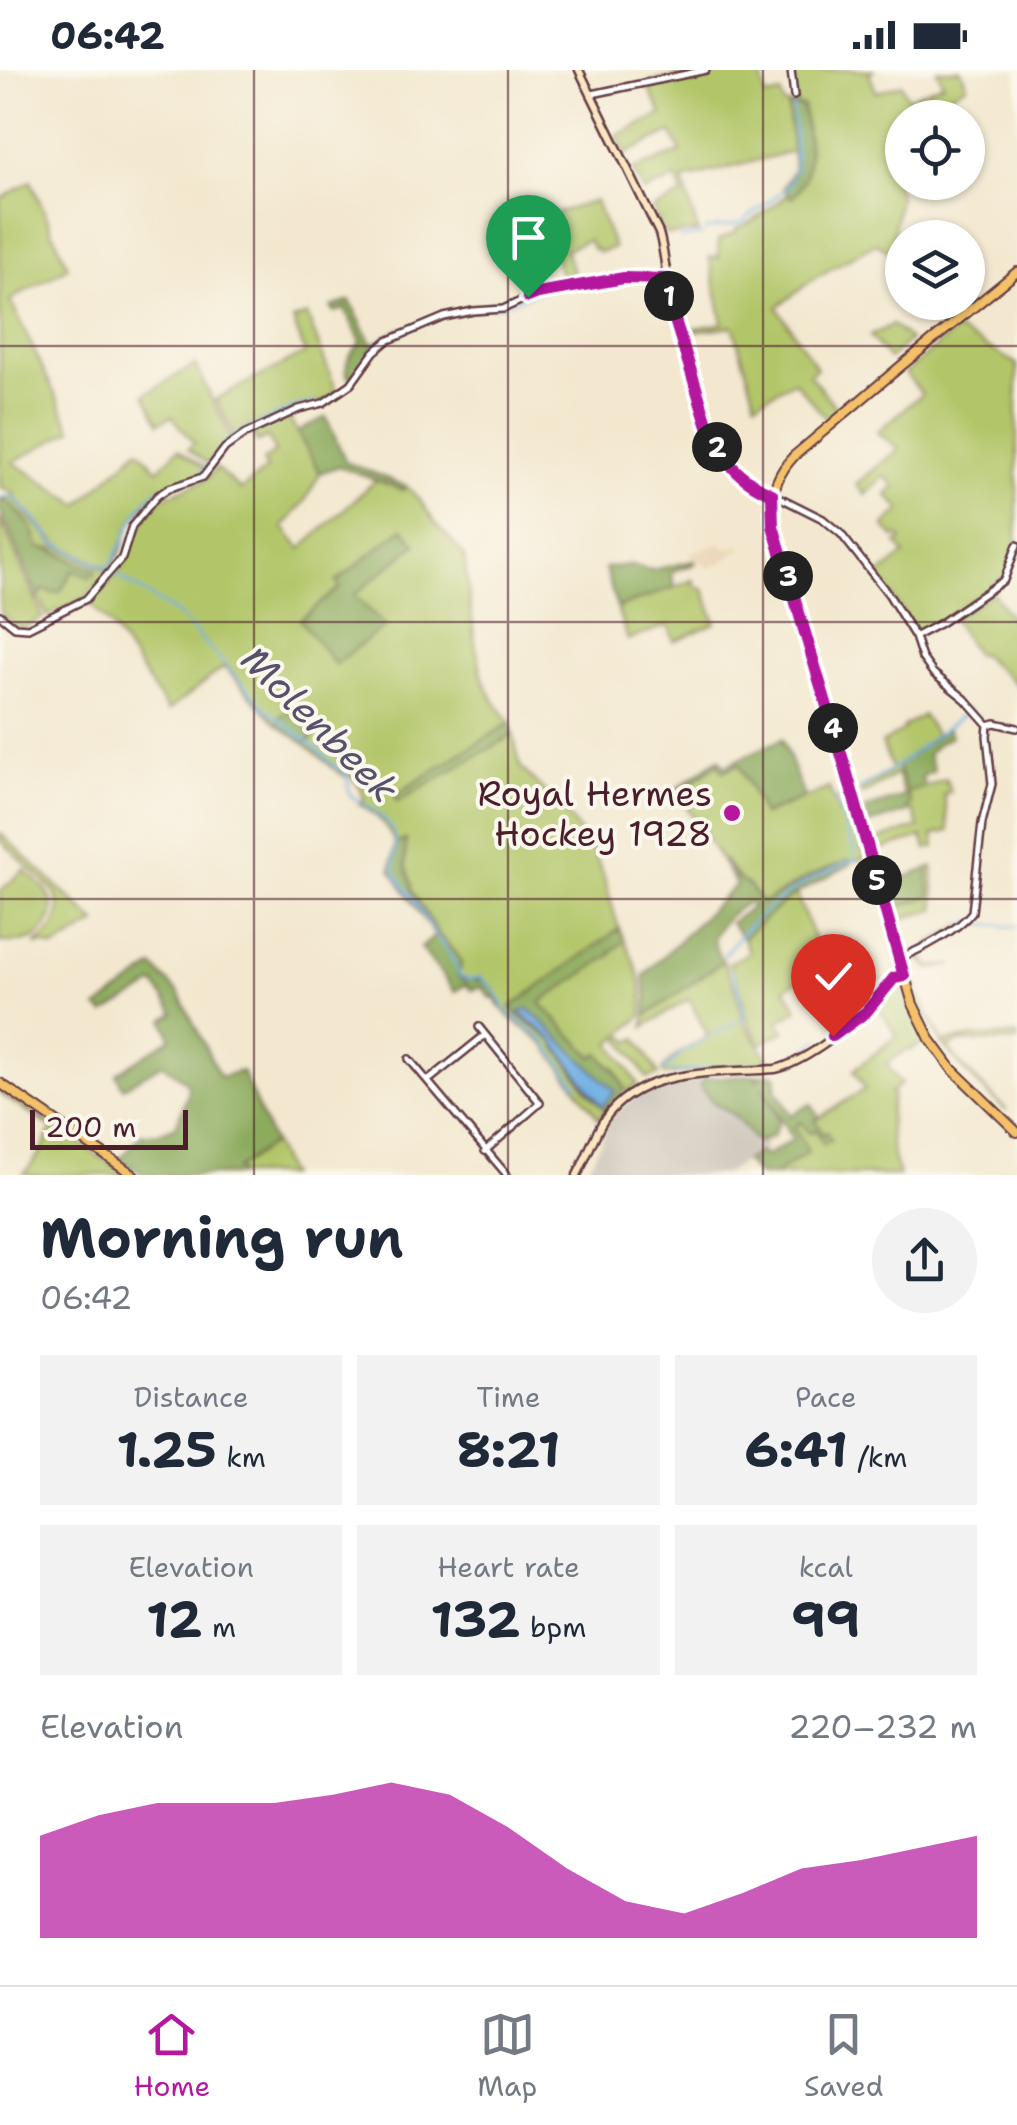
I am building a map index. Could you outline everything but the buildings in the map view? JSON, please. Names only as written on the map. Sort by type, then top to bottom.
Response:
[{"type":"main road","points":[[1017,272],[794,456],[782,470],[772,494],[773,526],[916,1010],[938,1051],[1017,1132]]},
{"type":"main road","points":[[0,1084],[134,1175]]},
{"type":"street","points":[[580,70],[657,227],[664,248],[670,304],[712,439],[723,457],[744,478],[822,518],[842,534],[881,583],[933,673],[965,698],[988,725],[992,784],[982,823],[972,912],[947,932],[899,958]]},
{"type":"street","points":[[592,94],[706,70]]},
{"type":"street","points":[[791,70],[794,96]]},
{"type":"street","points":[[0,615],[18,629],[28,628],[86,599],[124,554],[132,526],[156,496],[204,477],[224,448],[245,434],[298,409],[323,404],[347,388],[387,341],[444,317],[503,309],[538,293],[624,278],[668,279]]},
{"type":"street","points":[[915,637],[1004,580],[1017,545]]},
{"type":"street","points":[[988,725],[995,722],[1017,728]]},
{"type":"street","points":[[576,1175],[605,1119],[631,1093],[657,1080],[775,1069],[797,1062],[861,1016],[894,978],[904,976]]},
{"type":"street","points":[[479,1026],[540,1104],[485,1151]]},
{"type":"street","points":[[428,1081],[485,1035]]},
{"type":"street","points":[[409,1059],[508,1175]]},
{"type":"shaded area","points":[[722,543],[724,549],[742,545],[743,549],[739,552],[738,548],[718,565],[706,568],[702,562],[695,564],[691,552]]},
{"type":"shaded area","points":[[704,1078],[701,1081],[726,1110],[766,1147],[723,1175],[585,1175],[606,1124],[628,1102],[654,1087]]},
{"type":"green space","points":[[711,70],[761,70],[765,97],[781,94],[784,105],[794,104],[788,108],[793,151],[683,180],[698,232],[668,235],[653,209],[683,195],[677,178],[644,192],[633,170],[681,152],[671,132],[625,154],[616,136],[662,114],[649,89],[653,87],[651,82]]},
{"type":"green space","points":[[792,70],[875,70],[869,72],[876,92],[901,84],[908,98],[943,83],[937,70],[961,70],[967,85],[940,100],[885,100],[885,200],[898,200],[896,220],[885,220],[885,248],[876,243],[815,278],[777,307],[817,368],[809,374],[838,410],[827,419],[794,381],[756,402],[733,326],[684,333],[723,323],[709,257],[719,258],[718,240],[753,221],[789,194],[792,197],[800,188],[808,166],[808,143],[803,107],[797,106]]},
{"type":"green space","points":[[803,106],[808,166],[792,198],[783,188],[794,168],[788,107]]},
{"type":"green space","points":[[31,181],[68,267],[10,300],[72,430],[13,462],[79,505],[139,449],[158,470],[178,449],[208,470],[153,497],[132,522],[110,569],[58,544],[15,494],[0,487],[0,199]]},
{"type":"green space","points":[[595,201],[614,248],[598,252],[588,240],[566,249],[577,285],[564,287],[542,217]]},
{"type":"green space","points":[[350,301],[372,345],[401,329],[402,332],[374,351],[353,379],[348,377],[347,362],[361,342],[345,309],[334,312],[331,307]]},
{"type":"green space","points":[[307,315],[337,392],[322,402],[300,407],[235,437],[216,399],[305,353],[293,320]]},
{"type":"green space","points":[[892,325],[910,340],[889,359],[870,336]]},
{"type":"green space","points":[[956,330],[1017,364],[1017,543],[1005,576],[918,634],[878,576],[905,554],[897,544],[902,540],[899,536],[895,538],[884,526],[901,510],[887,495],[895,487],[885,476],[865,495],[856,484],[899,449],[877,432],[922,394],[905,373]]},
{"type":"green space","points":[[195,365],[232,439],[211,466],[188,449],[194,443],[172,416],[159,423],[145,394]]},
{"type":"green space","points":[[288,416],[320,473],[305,501],[283,527],[301,549],[376,480],[403,490],[406,486],[464,555],[483,678],[510,723],[395,795],[398,801],[513,735],[521,768],[563,809],[591,848],[619,929],[512,1007],[552,1040],[605,1110],[599,1119],[547,1047],[500,1007],[490,986],[457,976],[460,959],[438,934],[412,891],[405,865],[405,840],[395,844],[381,821],[359,804],[364,800],[361,788],[350,775],[341,774],[305,744],[312,733],[281,716],[277,724],[224,667],[168,711],[114,630],[89,602],[119,571],[145,518],[163,498],[203,481],[216,468],[241,490],[267,469],[263,461],[275,453],[268,437],[257,442],[253,434]],"holes":[[[403,529],[415,544],[353,596],[300,620]]]},
{"type":"green space","points":[[326,417],[346,462],[406,486],[404,490],[339,466],[320,473],[297,432]]},
{"type":"green space","points":[[10,497],[56,546],[109,572],[85,598],[48,616],[38,597],[44,590],[63,585],[73,570],[89,577],[85,568],[52,548],[42,550],[37,546],[25,519],[2,499]]},
{"type":"green space","points":[[0,499],[31,526],[39,548],[96,570],[93,576],[73,570],[60,592],[44,590],[38,597],[0,509]]},
{"type":"green space","points":[[0,517],[43,617],[25,628],[14,625],[0,612]]},
{"type":"green space","points":[[403,528],[416,544],[354,595],[385,626],[335,664],[300,620],[340,587],[336,582]]},
{"type":"green space","points":[[694,561],[695,564],[671,572],[675,587],[617,608],[605,568],[628,565],[652,570]]},
{"type":"green space","points":[[694,580],[696,587],[704,589],[716,623],[674,641],[668,625],[628,640],[617,608]]},
{"type":"green space","points":[[993,593],[1017,627],[1017,685],[980,653],[976,655],[952,618]]},
{"type":"green space","points":[[288,711],[310,728],[313,737],[305,744],[277,724]]},
{"type":"green space","points":[[923,715],[936,735],[897,766],[908,793],[946,779],[950,792],[944,794],[949,831],[933,835],[935,847],[926,849],[922,837],[877,851],[874,841],[919,827],[913,811],[908,812],[908,795],[904,796],[897,774],[862,795],[860,790],[892,770],[882,743]]},
{"type":"green space","points":[[510,723],[513,735],[397,802],[395,795]]},
{"type":"green space","points":[[947,728],[951,736],[928,755],[934,771],[921,777],[925,787],[907,793],[897,766]]},
{"type":"green space","points":[[782,739],[804,797],[763,815],[739,764],[723,771],[718,763],[687,786],[690,791],[681,798],[676,789],[719,758],[725,766]]},
{"type":"green space","points":[[719,763],[723,771],[739,764],[763,815],[829,788],[840,815],[854,810],[865,859],[825,870],[762,904],[722,862],[681,798],[689,792],[686,786]]},
{"type":"green space","points":[[908,795],[908,812],[870,824],[865,809]]},
{"type":"green space","points":[[0,833],[97,923],[54,948],[35,945],[48,934],[59,915],[57,899],[54,891],[0,840]]},
{"type":"green space","points":[[406,840],[405,865],[412,891],[438,934],[460,959],[458,976],[462,980],[484,980],[495,991],[500,1007],[482,987],[471,990],[466,984],[455,992],[421,948],[435,936],[391,870],[395,844]]},
{"type":"green space","points":[[724,860],[762,903],[828,869],[850,860],[851,864],[790,897],[743,938],[730,923],[752,907],[748,902],[737,909],[713,938],[723,961],[646,1016],[644,975],[736,885]]},
{"type":"green space","points":[[933,867],[935,910],[896,920],[893,909],[929,896],[928,869]]},
{"type":"green space","points":[[928,869],[930,896],[893,909],[886,884]]},
{"type":"green space","points":[[24,870],[49,895],[51,917],[32,939],[0,942],[0,891]]},
{"type":"green space","points":[[796,893],[825,966],[785,988],[798,1009],[778,1022],[785,1031],[761,1044],[748,1021],[729,963],[749,953],[743,938]]},
{"type":"green space","points":[[963,924],[920,954],[931,967],[954,965],[929,969],[917,956],[910,961],[912,972],[943,1042],[1017,1035],[1017,1041],[960,1042],[948,1048],[1007,1111],[966,1072],[943,1045],[923,1006],[907,959]]},
{"type":"green space","points":[[619,929],[625,941],[612,954],[540,1003],[593,1057],[599,1053],[620,1078],[625,1090],[605,1110],[552,1040],[511,1007]]},
{"type":"green space","points":[[625,941],[640,977],[643,1005],[642,1016],[622,1034],[631,1042],[637,1038],[659,1075],[647,1078],[619,1036],[611,1043],[638,1084],[626,1092],[615,1068],[594,1058],[539,1003],[611,955]]},
{"type":"green space","points":[[723,961],[744,1022],[769,1065],[665,1075],[662,1071],[671,1060],[708,1036],[689,999],[644,1027],[646,1016]]},
{"type":"green space","points":[[154,967],[180,995],[220,1077],[242,1071],[273,1143],[236,1169],[238,1175],[144,1175],[120,1159],[141,1135],[176,1126],[188,1093],[187,1082],[162,1064],[123,1088],[116,1074],[171,1038],[164,1020],[174,1013],[155,984],[104,1014],[97,1008]]},
{"type":"green space","points":[[895,984],[900,985],[925,1043],[886,1064],[901,1084],[890,1093],[890,1135],[899,1175],[774,1175],[808,1152],[794,1127],[802,1122],[815,1129],[824,1143],[815,1120],[865,1089],[854,1070],[897,1036],[877,1005]]},
{"type":"green space","points":[[755,1075],[759,1081],[758,1075],[777,1076],[776,1089],[791,1115],[811,1104],[819,1117],[815,1120],[831,1140],[824,1144],[816,1130],[809,1133],[801,1122],[795,1127],[808,1152],[774,1175],[758,1175],[745,1161],[759,1152],[766,1156],[793,1139],[762,1086],[779,1121],[773,1136],[759,1142],[700,1086],[704,1078]]},
{"type":"green space","points":[[0,1090],[127,1175],[23,1175],[43,1149],[52,1128],[0,1094]]},
{"type":"green space","points":[[273,1143],[288,1175],[238,1175],[235,1170]]},
{"type":"water","points":[[529,1009],[615,1091],[602,1106],[552,1039],[520,1012]]},
{"type":"waterway","points":[[705,230],[741,223],[788,187],[796,167],[793,107]]},
{"type":"waterway","points":[[680,238],[702,235]]},
{"type":"waterway","points":[[493,307],[552,288]]},
{"type":"waterway","points":[[359,369],[381,340],[448,313],[480,308]]},
{"type":"waterway","points":[[234,435],[298,406],[314,403]]},
{"type":"waterway","points":[[200,475],[229,438]]},
{"type":"waterway","points":[[108,569],[141,507],[160,489],[173,484]]},
{"type":"waterway","name":"Molenbeek","points":[[1,498],[11,496],[20,503],[56,544],[108,569],[179,615],[265,708],[346,773],[350,795],[391,827],[396,844],[394,870],[460,976],[470,980],[480,977],[494,989],[506,1010],[544,1041],[577,1086]]},
{"type":"waterway","points":[[1014,562],[1017,552]]},
{"type":"waterway","points":[[860,789],[897,766],[970,709]]},
{"type":"waterway","points":[[843,795],[836,800],[855,853]]},
{"type":"waterway","points":[[724,955],[776,902],[801,885],[857,858]]},
{"type":"waterway","points":[[960,927],[968,922],[1017,927]]},
{"type":"waterway","points":[[911,957],[924,950]]},
{"type":"waterway","points":[[732,971],[745,1018]]},
{"type":"waterway","points":[[862,1007],[884,980]]},
{"type":"waterway","points":[[663,1071],[686,1049],[741,1020]]},
{"type":"waterway","points":[[806,1049],[820,1039]]},
{"type":"waterway","points":[[790,1058],[797,1054]]},
{"type":"waterway","points":[[775,1063],[784,1060]]},
{"type":"waterway","points":[[671,1072],[765,1064]]},
{"type":"place","name":"Royal Hermes Hockey 1928","points":[[732,813]]},
{"type":"route","points":[[528,297],[624,278],[668,279],[670,304],[712,439],[733,468],[754,486],[772,494],[773,526],[904,976],[894,978],[866,1012],[833,1036]]}]
